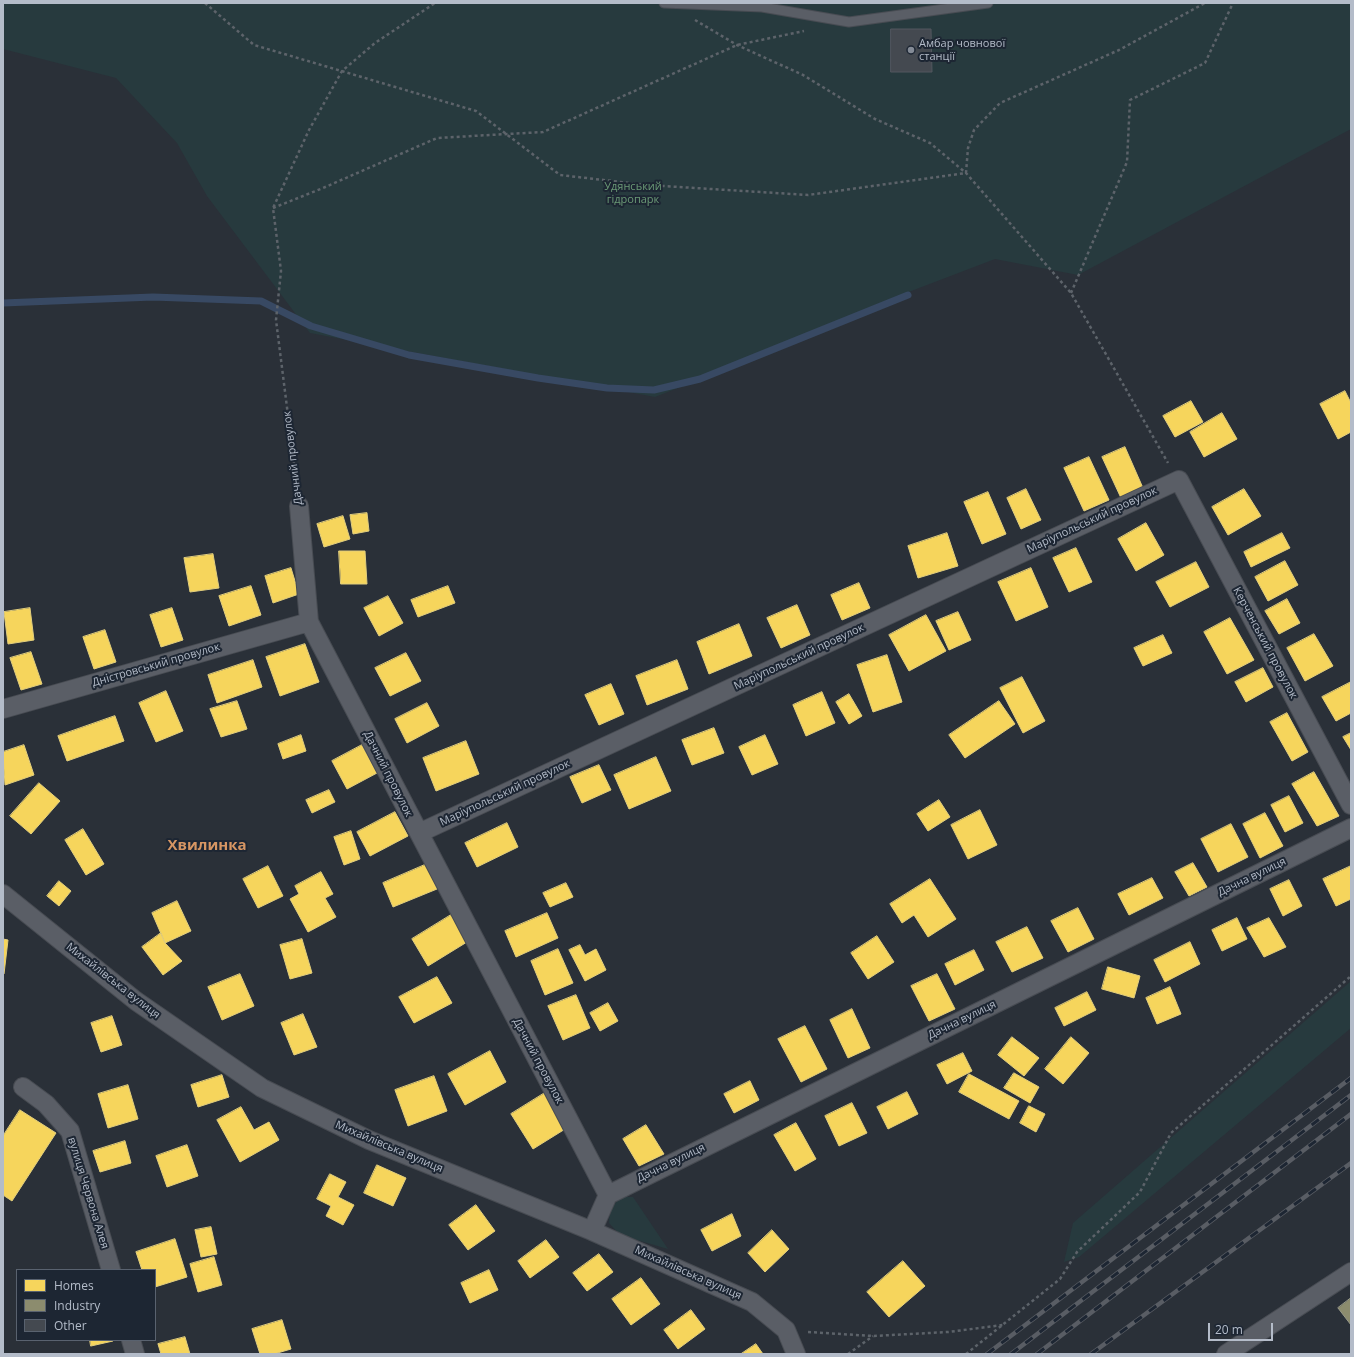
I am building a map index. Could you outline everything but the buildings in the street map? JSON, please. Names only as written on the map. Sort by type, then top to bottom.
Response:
[{"type":"street","name":"Керченський провулок","points":[[1178,480],[1351,805]]},
{"type":"street","name":"Маріупольський провулок","points":[[419,833],[1178,480]]},
{"type":"street","name":"Дачний провулок","points":[[299,506],[308,622],[608,1194]]},
{"type":"street","name":"Дністровський провулок","points":[[3,709],[308,622]]},
{"type":"street","name":"Дачна вулиця","points":[[608,1194],[1351,828]]},
{"type":"street","name":"Михайлівська вулиця","points":[[3,894],[136,1001],[262,1088],[369,1140],[592,1231],[752,1302],[786,1330],[796,1354]]},
{"type":"street","name":"вулиця Червона Алея","points":[[23,1088],[46,1104],[70,1131],[111,1269]]},
{"type":"street","points":[[592,1231],[608,1194]]},
{"type":"street","points":[[1226,1354],[1351,1272]]},
{"type":"street","points":[[131,1341],[135,1354]]},
{"type":"lane","points":[[665,3],[762,7],[849,22],[988,3]]},
{"type":"path","points":[[205,3],[254,45],[476,111],[560,175],[647,185],[808,195],[966,173]]},
{"type":"path","points":[[272,208],[309,130],[342,71],[375,43],[435,3]]},
{"type":"path","points":[[665,3],[737,45],[804,75],[875,119],[930,143],[966,173],[1070,293],[1178,480]]},
{"type":"path","points":[[966,173],[968,148],[974,130],[1000,103],[1119,50],[1205,3]]},
{"type":"path","points":[[1070,293],[1126,162],[1130,100],[1205,63],[1233,3]]},
{"type":"path","points":[[272,208],[323,188],[437,138],[542,132],[737,45],[805,31]]},
{"type":"path","name":"Дачний провулок","points":[[272,208],[281,271],[276,320],[299,506]]},
{"type":"path","points":[[966,1354],[1060,1279],[1077,1252],[1140,1192],[1171,1133],[1351,976]]},
{"type":"path","points":[[786,1330],[873,1336],[948,1332],[1002,1325]]},
{"type":"path","points":[[848,1354],[873,1336]]},
{"type":"green space","name":"Удянський гідропарк","points":[[3,3],[1351,3],[1351,129],[1078,275],[995,259],[906,293],[908,297],[655,397],[310,333],[207,196],[177,143],[116,78],[3,49]]},
{"type":"green space","points":[[1351,981],[1351,1028],[1079,1257],[1064,1262],[1073,1223]]},
{"type":"green space","points":[[621,1197],[633,1197],[668,1249],[620,1235],[609,1223],[610,1209]]},
{"type":"waterway","points":[[3,303],[153,297],[261,301],[311,326],[409,355],[538,378],[607,388],[654,390],[700,379],[908,295]]},
{"type":"railway","points":[[987,1354],[1351,1078]]},
{"type":"railway","points":[[1011,1354],[1351,1095]]},
{"type":"railway","points":[[1037,1354],[1351,1114]]},
{"type":"railway","points":[[1091,1354],[1351,1163]]},
{"type":"place","name":"Амбар човнової станції","points":[[911,50]]},
{"type":"district","name":"Хвилинка","points":[[207,846]]}]
